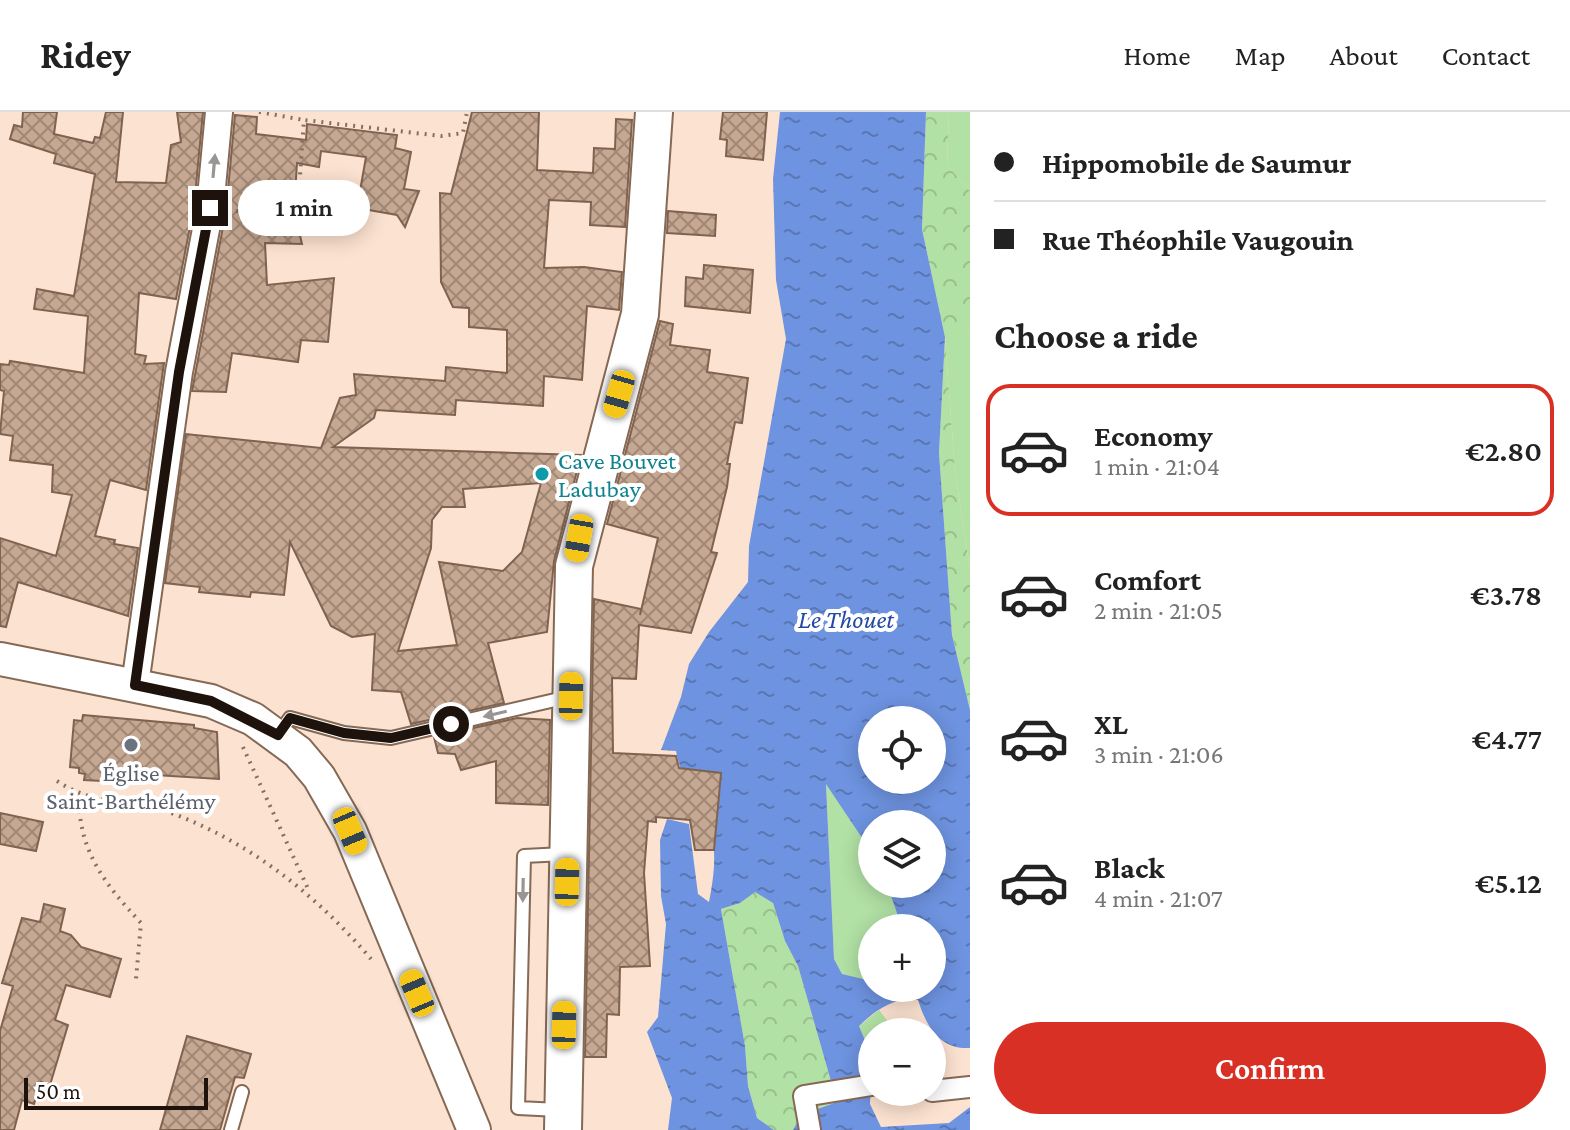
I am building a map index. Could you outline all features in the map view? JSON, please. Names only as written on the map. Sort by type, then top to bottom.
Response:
[{"type":"main road","points":[[562,1120],[574,566],[640,314],[654,112]]},
{"type":"street","points":[[135,685],[179,372],[210,208],[219,112]]},
{"type":"street","points":[[0,659],[211,701],[278,735],[319,777],[337,805],[474,1130]]},
{"type":"street","points":[[810,1130],[804,1096],[858,1087]]},
{"type":"street","points":[[946,1090],[970,1087]]},
{"type":"lane","points":[[278,735],[290,718],[344,733],[391,738],[571,696]]},
{"type":"lane","points":[[231,1130],[242,1092]]},
{"type":"path","points":[[259,112],[441,136],[463,133],[467,112]]},
{"type":"path","points":[[210,208],[297,217],[304,120]]},
{"type":"path","points":[[241,738],[250,769],[310,894]]},
{"type":"path","points":[[57,781],[79,795],[105,802],[152,806],[193,822],[237,845],[310,894],[379,968]]},
{"type":"path","points":[[79,795],[79,825],[103,882],[141,923],[136,979]]},
{"type":"green space","points":[[926,112],[949,112],[947,165],[970,191],[970,332],[945,338],[955,471],[970,569],[970,710],[952,635],[939,453],[945,337],[922,229]]},
{"type":"green space","points":[[949,112],[970,112],[970,191],[947,165]]},
{"type":"green space","points":[[970,332],[970,569],[955,471],[945,337]]},
{"type":"green space","points":[[826,783],[858,832],[858,898],[892,898],[897,914],[858,914],[858,978],[842,974],[834,959]]},
{"type":"green space","points":[[754,891],[773,903],[785,941],[798,966],[837,1102],[801,1115],[793,1130],[774,1130],[757,1118],[748,1086],[745,1046],[721,909],[740,903]]},
{"type":"green space","points":[[879,1010],[885,1018],[869,1018]]},
{"type":"water","name":"Le Thouet","points":[[780,112],[926,112],[922,229],[945,337],[939,453],[952,635],[970,710],[970,1048],[959,1048],[946,1042],[946,1018],[925,1018],[919,1002],[946,1002],[946,914],[897,914],[892,898],[946,898],[946,810],[858,810],[858,832],[826,784],[834,959],[842,974],[858,978],[858,1002],[896,1002],[868,1018],[858,1018],[858,1106],[871,1106],[881,1127],[949,1123],[970,1107],[970,1130],[793,1130],[801,1115],[837,1102],[798,966],[785,941],[773,903],[755,892],[740,903],[721,909],[745,1046],[748,1086],[757,1118],[774,1130],[668,1130],[672,1098],[647,1032],[658,1017],[666,924],[661,896],[660,840],[667,819],[689,824],[698,894],[709,902],[714,852],[676,751],[661,750],[681,697],[689,664],[709,632],[748,582],[749,546],[786,339],[776,280],[773,179]]},
{"type":"building","points":[[23,112],[57,112],[54,134],[93,143],[95,137],[100,138],[106,112],[123,112],[116,182],[166,183],[171,145],[181,142],[177,112],[203,112],[194,206],[176,299],[139,293],[135,354],[146,356],[144,364],[164,363],[146,490],[110,480],[95,536],[115,540],[114,544],[138,548],[128,616],[18,582],[6,627],[0,626],[0,538],[56,556],[72,495],[52,492],[53,465],[10,460],[13,436],[0,434],[4,391],[0,390],[0,364],[9,365],[10,361],[84,373],[88,316],[34,309],[37,289],[74,296],[95,174],[54,163],[56,154],[10,139],[14,125],[22,127]]},
{"type":"building","points":[[472,112],[539,112],[537,170],[593,173],[594,148],[615,149],[616,119],[632,120],[625,227],[590,225],[591,202],[549,200],[544,268],[584,267],[622,272],[619,310],[587,306],[582,380],[544,376],[543,406],[456,400],[455,415],[376,410],[374,418],[333,447],[581,455],[554,561],[547,632],[488,643],[504,703],[411,724],[401,692],[372,690],[375,634],[352,637],[331,626],[290,542],[284,595],[251,592],[250,597],[199,592],[200,587],[165,583],[186,434],[321,448],[340,398],[356,395],[354,374],[445,381],[446,367],[507,373],[507,330],[469,327],[469,308],[453,307],[441,282],[440,193],[451,194]],"holes":[[[541,483],[522,552],[503,571],[439,562],[457,645],[398,651],[431,548],[432,520],[442,507],[465,507],[463,489]]]},
{"type":"building","points":[[723,112],[767,112],[763,160],[726,156],[727,140],[720,139]]},
{"type":"building","points":[[235,115],[257,117],[256,134],[306,140],[307,124],[397,135],[395,148],[411,152],[404,189],[419,191],[405,227],[397,215],[357,208],[366,157],[321,151],[319,167],[297,163],[294,210],[302,244],[265,243],[267,285],[334,278],[328,342],[301,340],[298,362],[232,353],[226,392],[192,391],[226,211]]},
{"type":"building","points":[[668,211],[716,215],[715,236],[667,233]]},
{"type":"building","points":[[704,265],[753,270],[750,313],[685,306],[686,277],[703,279]]},
{"type":"building","points":[[660,321],[673,324],[670,345],[710,350],[707,372],[748,378],[742,423],[735,422],[727,464],[730,464],[727,487],[711,552],[717,553],[691,633],[639,625],[636,679],[612,678],[613,753],[676,756],[679,768],[721,773],[714,850],[695,850],[690,820],[656,817],[656,822],[648,821],[644,873],[650,966],[620,967],[619,1015],[607,1014],[606,1057],[585,1057],[594,599],[641,609],[640,615],[658,538],[607,524]]},
{"type":"building","name":"Église Saint-Barthélémy","points":[[83,715],[194,725],[194,728],[217,732],[219,779],[155,775],[153,781],[141,780],[141,783],[84,780],[85,774],[79,773],[79,768],[70,767],[74,720],[82,721]]},
{"type":"building","points":[[517,718],[550,720],[548,805],[496,803],[496,761],[461,770],[455,754],[438,753],[434,737]]},
{"type":"building","points":[[0,813],[43,822],[36,851],[0,844]]},
{"type":"building","points":[[44,904],[65,909],[60,931],[71,935],[81,947],[121,959],[110,997],[66,985],[55,1020],[68,1025],[50,1085],[41,1082],[34,1104],[22,1100],[14,1130],[0,1130],[0,1031],[13,986],[2,983],[22,918],[40,922]]},
{"type":"building","points":[[187,1036],[251,1054],[244,1078],[235,1077],[220,1130],[160,1130]]},
{"type":"place","name":"Cave Bouvet Ladubay","points":[[542,474]]},
{"type":"place","name":"Église Saint-Barthélémy","points":[[131,745]]},
{"type":"route","points":[[210,208],[179,372],[135,685],[211,701],[253,719],[278,735],[290,718],[344,733],[391,738],[451,724]]}]
